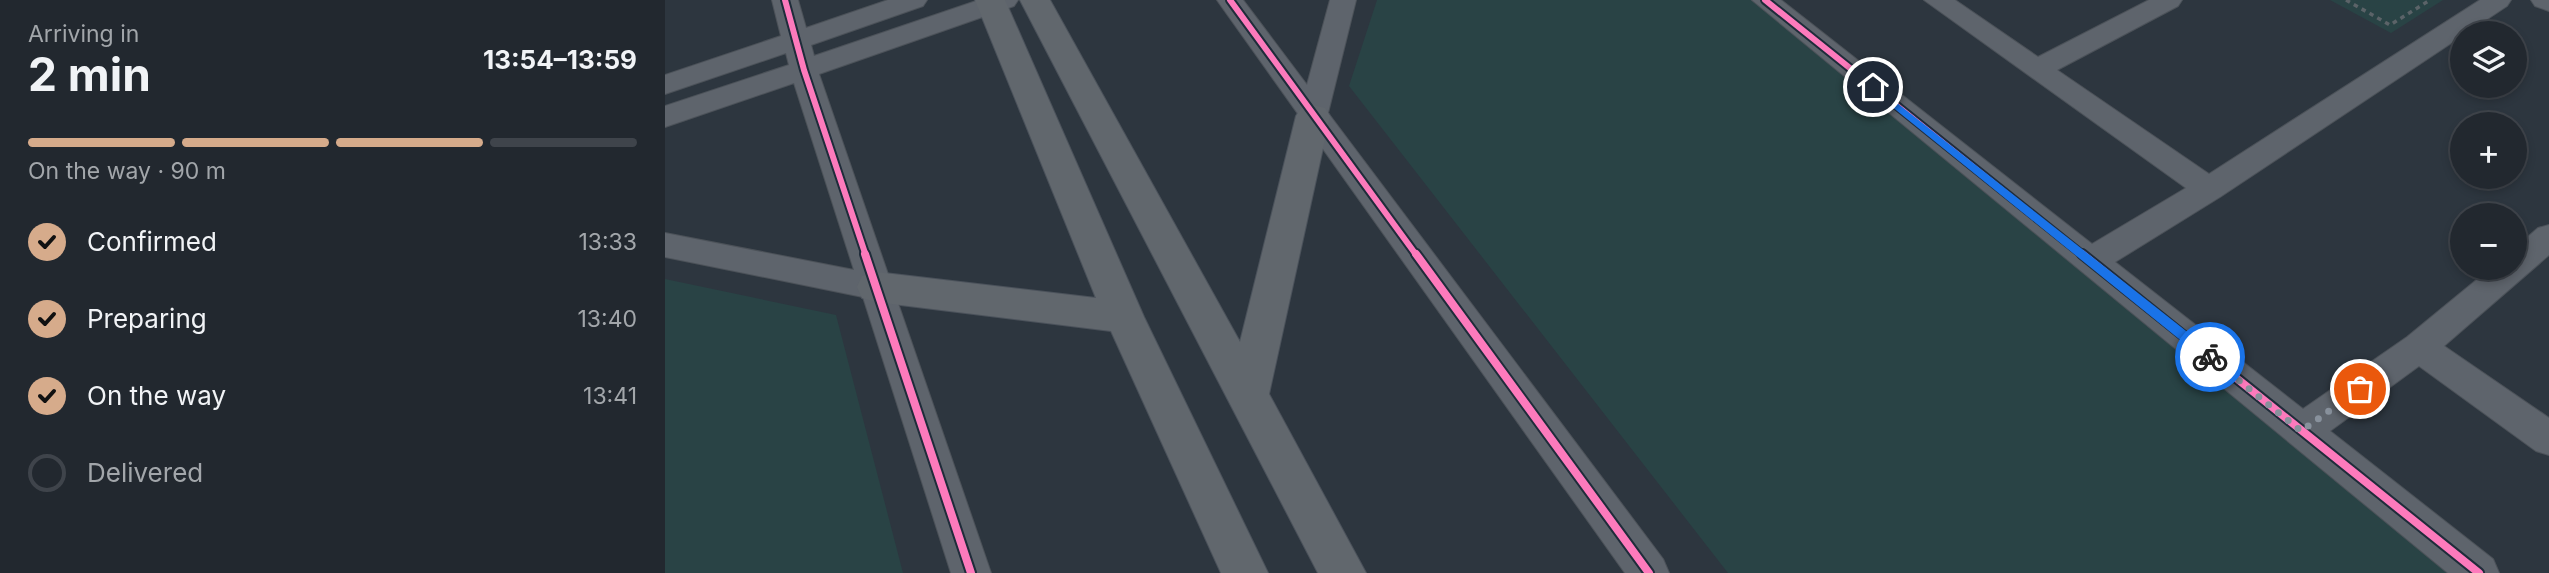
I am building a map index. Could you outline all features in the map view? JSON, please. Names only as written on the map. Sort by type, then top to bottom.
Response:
[{"type":"main road","points":[[1035,0],[1343,573]]},
{"type":"main road","points":[[996,2],[1124,317],[1236,565]]},
{"type":"main road","points":[[1248,396],[1314,116]]},
{"type":"main road","points":[[876,287],[1124,317]]},
{"type":"street","points":[[785,0],[971,573]]},
{"type":"street","points":[[665,117],[914,0]]},
{"type":"street","points":[[1230,0],[1649,573]]},
{"type":"street","points":[[1314,116],[1343,0]]},
{"type":"street","points":[[1765,0],[2479,573]]},
{"type":"street","points":[[1937,0],[2209,190]]},
{"type":"street","points":[[2037,69],[2169,0]]},
{"type":"street","points":[[2090,261],[2209,190],[2498,0]]},
{"type":"street","points":[[2543,0],[2549,3]]},
{"type":"street","points":[[665,85],[801,55],[996,2]]},
{"type":"street","points":[[2527,256],[2549,237]]},
{"type":"street","points":[[665,245],[876,287]]},
{"type":"street","points":[[2301,431],[2419,347],[2499,280]]},
{"type":"street","points":[[2419,347],[2549,439]]},
{"type":"path","points":[[2346,0],[2390,25],[2430,0]]},
{"type":"green space","points":[[1377,0],[1754,0],[2452,573],[1728,573],[1349,86]]},
{"type":"green space","points":[[2330,0],[2443,0],[2391,33]]},
{"type":"green space","points":[[665,279],[836,315],[903,573],[665,573]]},
{"type":"cycle path","points":[[785,0],[804,70],[971,573]]},
{"type":"cycle path","points":[[1230,0],[1649,573]]},
{"type":"cycle path","points":[[1765,0],[2479,573]]},
{"type":"way so far","points":[[2210,357],[2301,431],[2360,389]]},
{"type":"route","points":[[1873,87],[2210,357]]}]
